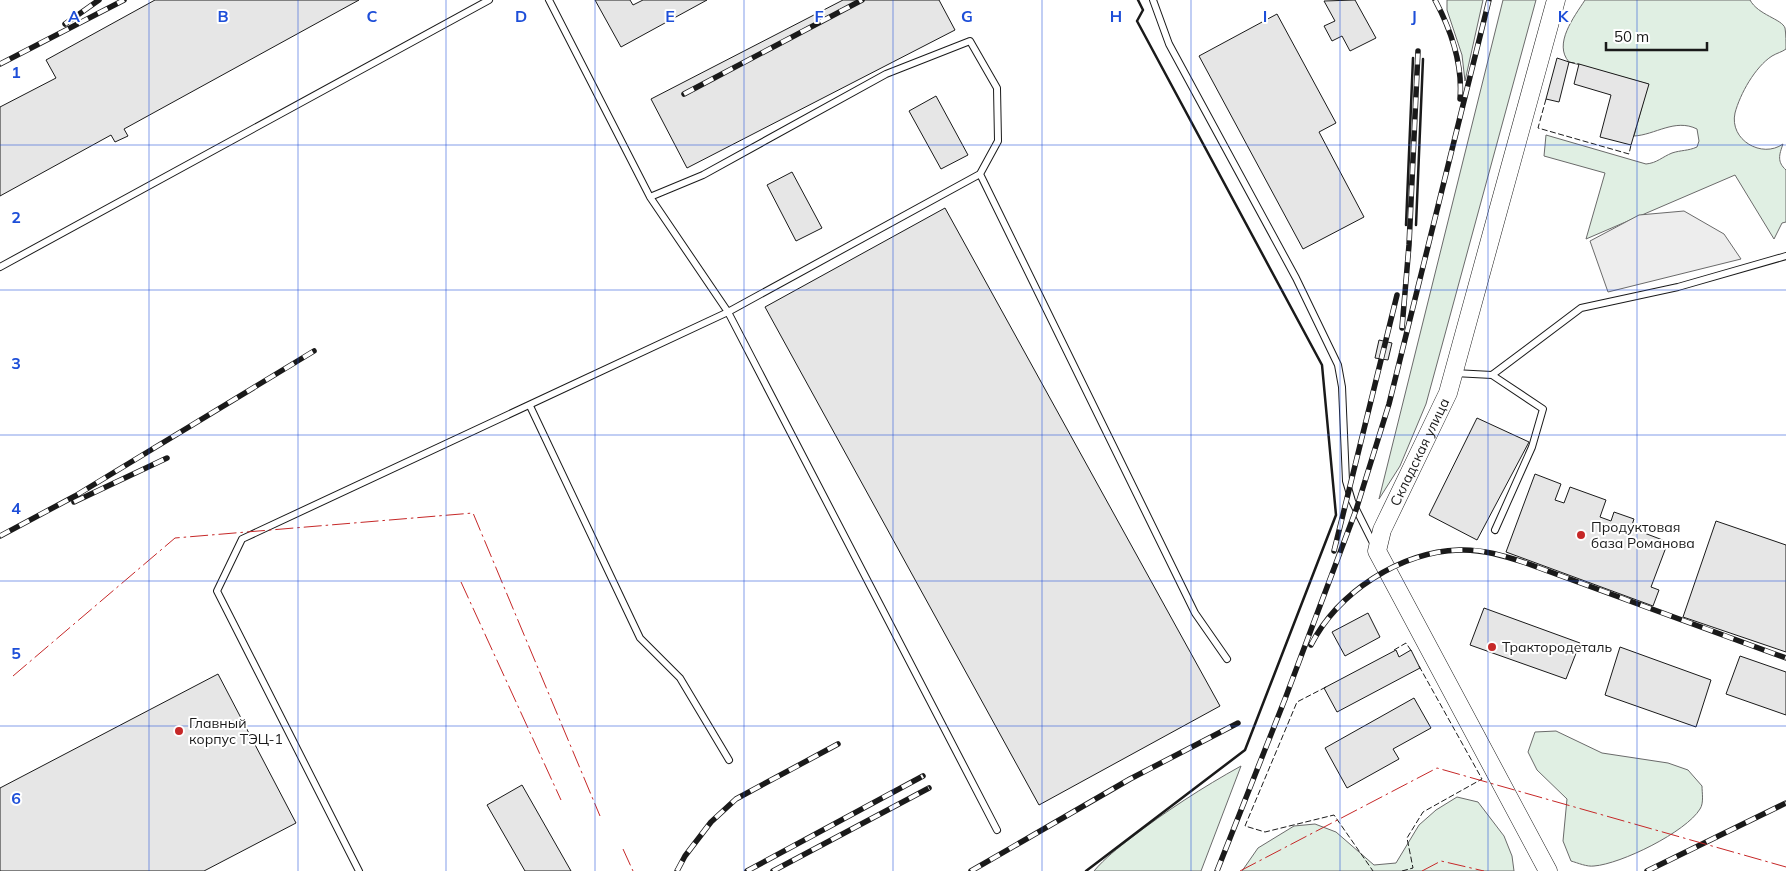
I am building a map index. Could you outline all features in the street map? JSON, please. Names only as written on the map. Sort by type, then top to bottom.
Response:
[{"type":"street","name":"Складская улица","points":[[1377,551],[1382,530],[1448,393],[1556,0]]},
{"type":"street","points":[[1377,551],[1548,871]]},
{"type":"lane","points":[[0,267],[489,0]]},
{"type":"lane","points":[[549,0],[650,197],[728,312],[997,830]]},
{"type":"lane","points":[[1152,0],[1169,44],[1296,278],[1338,365],[1342,387],[1346,481],[1356,510],[1377,551]]},
{"type":"lane","points":[[359,871],[216,590],[242,538],[530,406],[728,312],[980,174],[998,141],[998,88],[970,42],[886,74],[703,175],[650,197]]},
{"type":"lane","points":[[980,174],[1195,613],[1228,658]]},
{"type":"lane","points":[[1492,375],[1581,308],[1678,287],[1786,256]]},
{"type":"lane","points":[[1454,373],[1492,375],[1543,409],[1532,447],[1494,530]]},
{"type":"lane","points":[[530,406],[640,638],[680,678],[729,760]]},
{"type":"green space","points":[[1447,0],[1483,0],[1465,81],[1462,55],[1447,10]]},
{"type":"green space","points":[[1503,0],[1536,0],[1426,404],[1400,466],[1379,499]]},
{"type":"green space","points":[[1585,0],[1750,0],[1758,9],[1783,25],[1785,28],[1786,49],[1772,56],[1754,74],[1740,98],[1734,123],[1742,139],[1757,148],[1775,148],[1783,144],[1780,158],[1781,164],[1786,170],[1786,222],[1782,223],[1774,239],[1735,175],[1586,239],[1605,173],[1544,156],[1546,135],[1646,164],[1672,153],[1697,147],[1699,141],[1697,129],[1681,125],[1634,136],[1648,84],[1569,62],[1563,47],[1564,39],[1571,22]]},
{"type":"green space","points":[[1556,731],[1602,753],[1668,763],[1688,770],[1702,786],[1700,809],[1693,818],[1667,837],[1636,853],[1606,864],[1594,866],[1571,861],[1563,841],[1567,799],[1537,770],[1528,752],[1535,732]]},
{"type":"green space","points":[[1241,766],[1201,871],[1094,871],[1116,849],[1158,818]]},
{"type":"green space","points":[[1457,797],[1478,802],[1504,836],[1512,856],[1514,871],[1242,871],[1258,848],[1294,826],[1315,824],[1336,832],[1374,865],[1396,863],[1419,825],[1436,810]]},
{"type":"shaded area","points":[[1684,211],[1724,234],[1741,259],[1608,292],[1590,241],[1639,215]]},
{"type":"building","points":[[155,0],[359,0],[124,129],[128,136],[115,142],[111,135],[0,196],[0,107],[56,78],[46,60]]},
{"type":"building","points":[[595,0],[630,0],[633,5],[643,0],[707,0],[621,47]]},
{"type":"building","points":[[843,0],[939,0],[955,30],[687,168],[651,99]]},
{"type":"building","points":[[1355,0],[1376,38],[1350,51],[1342,36],[1332,41],[1324,26],[1335,21],[1324,1]]},
{"type":"building","points":[[1277,14],[1336,123],[1319,132],[1364,217],[1303,249],[1199,56]]},
{"type":"building","points":[[1557,58],[1569,62],[1559,102],[1546,99]]},
{"type":"building","points":[[1579,64],[1649,84],[1631,145],[1600,137],[1611,95],[1574,84]]},
{"type":"building","points":[[936,96],[968,155],[941,169],[909,111]]},
{"type":"building","points":[[792,172],[822,228],[796,241],[767,185]]},
{"type":"building","points":[[945,208],[1220,706],[1039,805],[765,307]]},
{"type":"building","points":[[1379,340],[1392,343],[1388,360],[1375,358]]},
{"type":"building","points":[[1477,418],[1529,442],[1477,540],[1429,515]]},
{"type":"building","name":"Продуктовая база Романова","points":[[1535,474],[1561,484],[1555,500],[1564,503],[1570,487],[1606,500],[1600,517],[1611,521],[1614,512],[1634,519],[1631,528],[1668,542],[1651,587],[1659,590],[1653,606],[1506,552]]},
{"type":"building","points":[[1716,521],[1786,545],[1786,652],[1683,617]]},
{"type":"building","points":[[1484,608],[1580,643],[1566,679],[1470,645]]},
{"type":"building","points":[[1368,613],[1380,637],[1345,656],[1332,632]]},
{"type":"building","points":[[1620,647],[1711,680],[1696,727],[1605,695]]},
{"type":"building","points":[[1396,650],[1399,657],[1411,650],[1420,668],[1337,712],[1324,688]]},
{"type":"building","points":[[1740,656],[1786,672],[1786,715],[1726,694]]},
{"type":"building","name":"Главный корпус ТЭЦ-1","points":[[218,674],[296,823],[204,871],[0,871],[0,788]]},
{"type":"building","points":[[1414,698],[1431,728],[1393,749],[1399,759],[1347,788],[1325,748]]},
{"type":"building","points":[[522,785],[571,871],[525,871],[487,805]]},
{"type":"railway","points":[[65,24],[99,0]]},
{"type":"railway","points":[[0,64],[124,0]]},
{"type":"railway","points":[[684,94],[862,0]]},
{"type":"railway","points":[[1435,0],[1455,48],[1460,73],[1460,99]]},
{"type":"railway","points":[[1217,871],[1285,699],[1356,510],[1389,404],[1489,0]]},
{"type":"railway","points":[[1402,328],[1409,245],[1418,51]]},
{"type":"railway","points":[[1334,551],[1397,295]]},
{"type":"railway","points":[[0,536],[75,496],[314,351]]},
{"type":"railway","points":[[74,502],[167,458]]},
{"type":"railway","points":[[1311,645],[1337,608],[1373,578],[1415,558],[1437,552],[1468,550],[1493,554],[1526,563],[1786,658]]},
{"type":"railway","points":[[971,871],[1130,779],[1238,723]]},
{"type":"railway","points":[[677,871],[685,856],[711,822],[736,799],[838,744]]},
{"type":"railway","points":[[747,871],[923,776]]},
{"type":"railway","points":[[773,871],[929,788]]},
{"type":"railway","points":[[1647,871],[1786,803]]},
{"type":"fence","points":[[1569,62],[1579,64]]},
{"type":"fence","points":[[1546,99],[1538,128],[1629,154],[1631,145]]},
{"type":"fence","points":[[1394,650],[1406,643],[1412,652]]},
{"type":"fence","points":[[1402,871],[1413,868],[1407,838],[1423,812],[1482,779],[1419,666]]},
{"type":"fence","points":[[1326,687],[1297,702],[1245,826],[1265,832],[1334,815],[1373,871]]},
{"type":"wall","points":[[1086,871],[1245,750],[1336,515],[1322,365],[1137,21],[1143,10],[1138,0]]},
{"type":"wall","points":[[1406,225],[1413,58]]},
{"type":"wall","points":[[1416,225],[1423,59]]},
{"type":"power","points":[[13,676],[175,538],[473,513],[600,816]]},
{"type":"power","points":[[461,582],[561,800]]},
{"type":"power","points":[[1240,871],[1437,768],[1786,867]]},
{"type":"power","points":[[623,849],[633,871]]},
{"type":"power","points":[[1422,871],[1441,861],[1484,871]]},
{"type":"place","name":"Продуктовая база Романова","points":[[1581,535]]},
{"type":"place","name":"Трактородеталь","points":[[1492,647]]},
{"type":"place","name":"Главный корпус ТЭЦ-1","points":[[179,731]]}]
